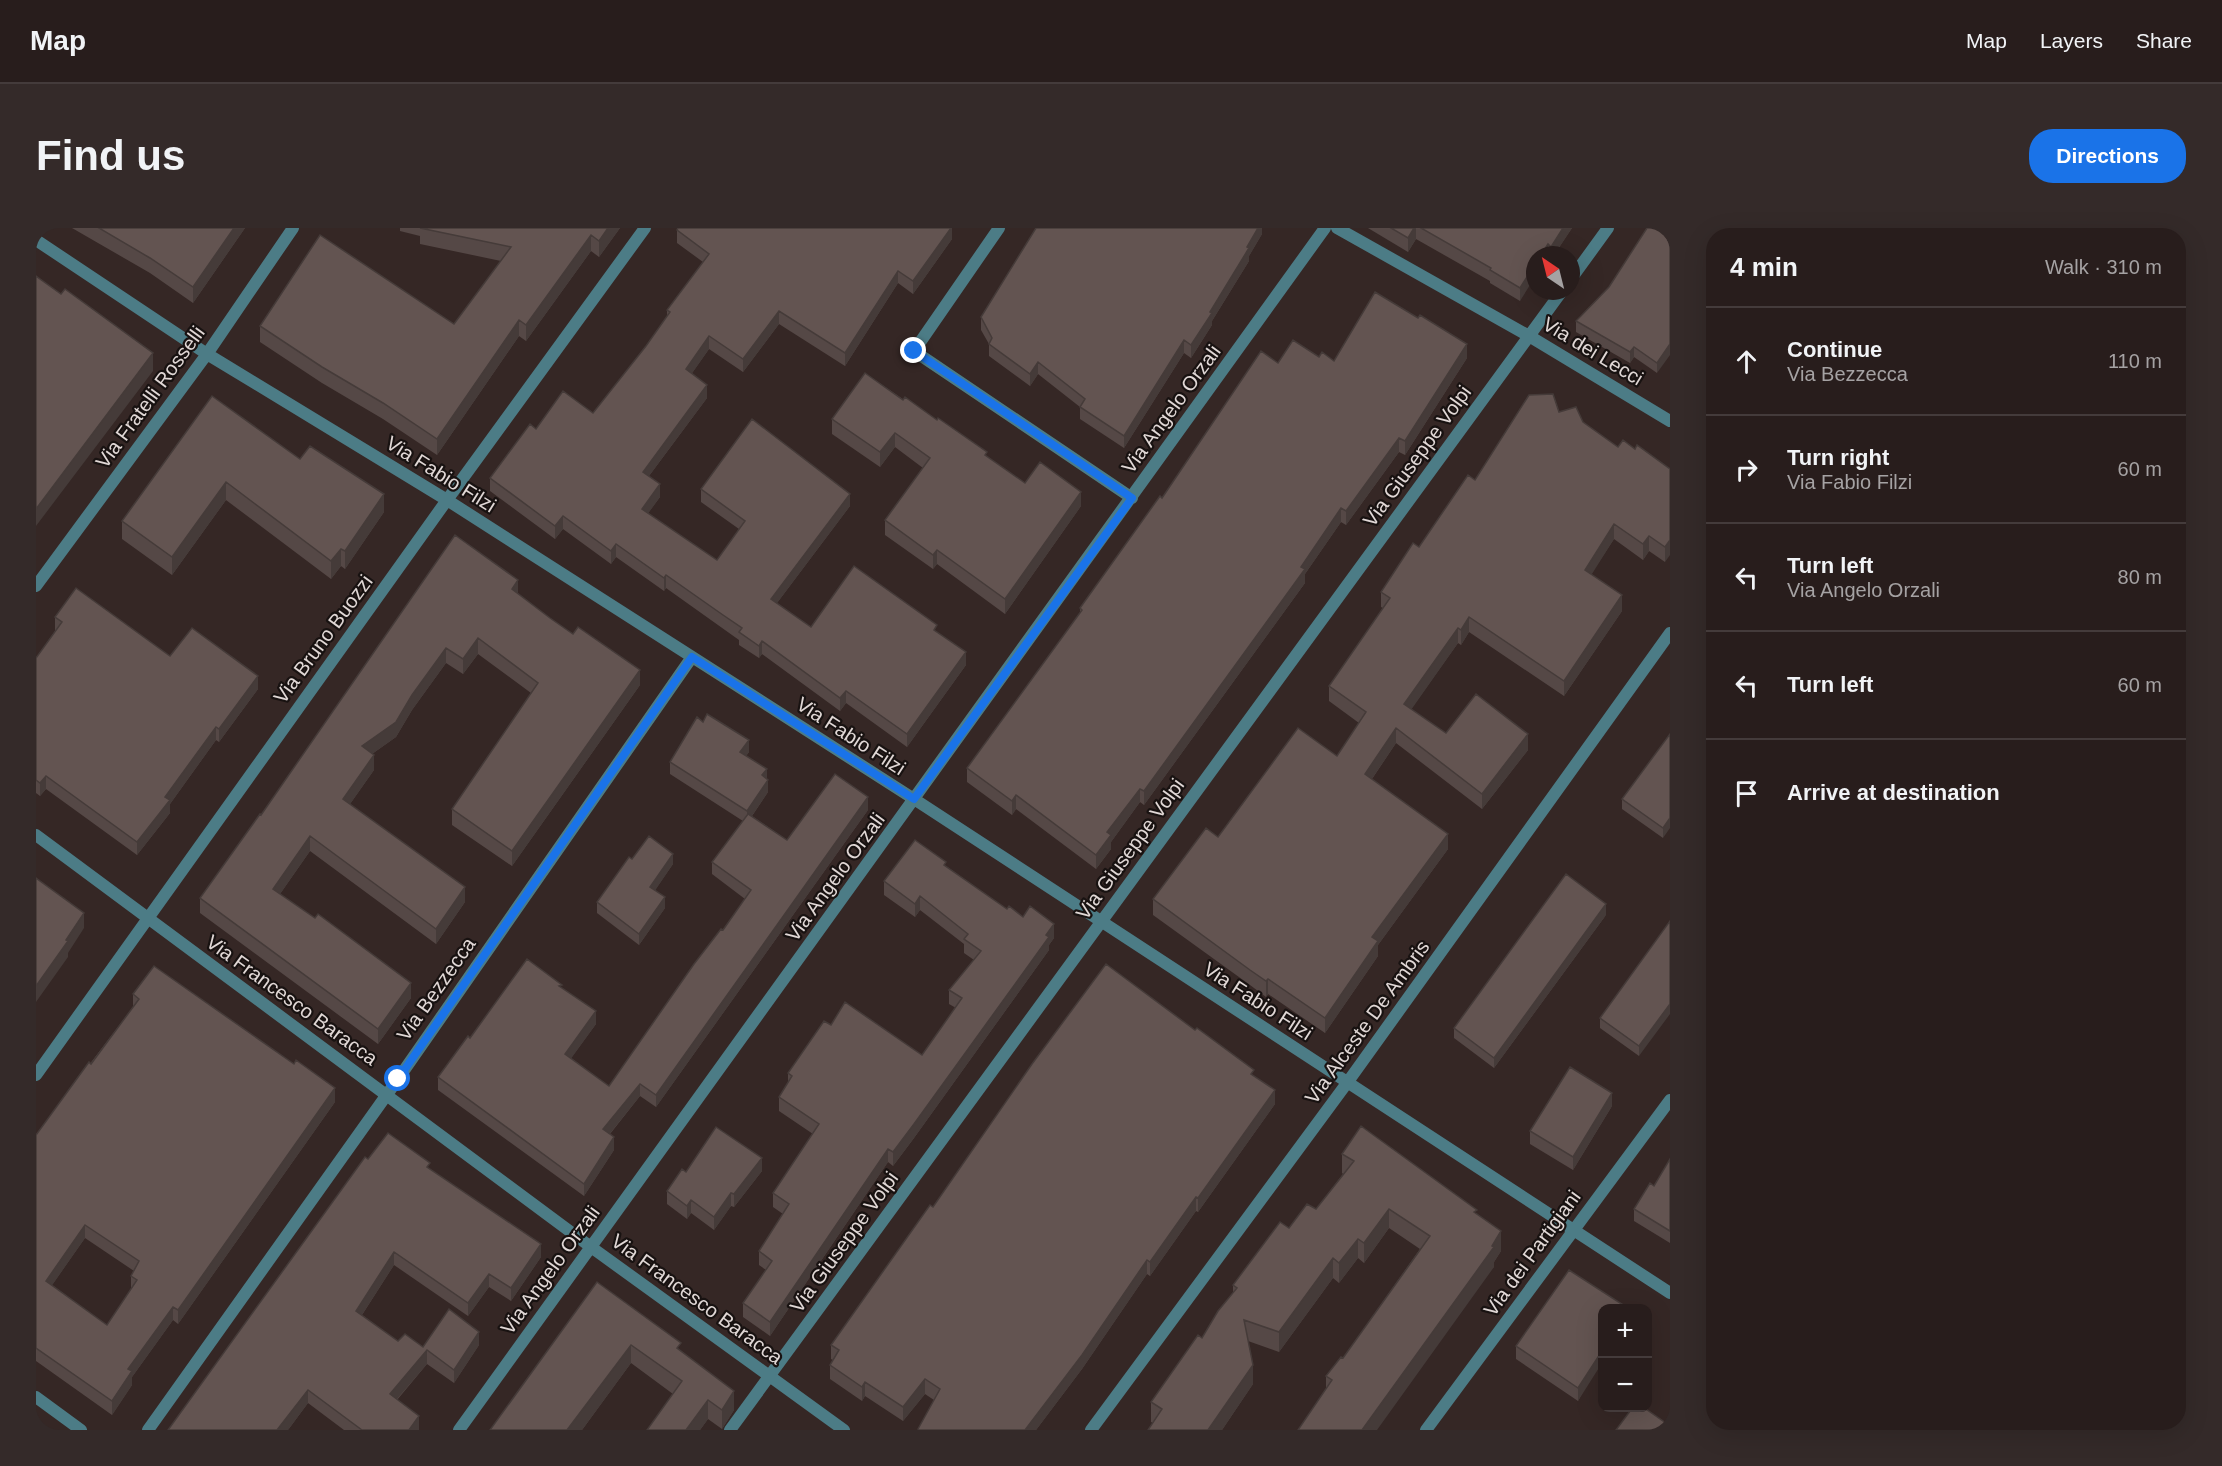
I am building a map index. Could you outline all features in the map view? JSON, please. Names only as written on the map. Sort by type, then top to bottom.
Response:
[{"type":"street","name":"Via Fratelli Rosselli","points":[[36,586],[207,354],[293,228]]},
{"type":"street","name":"Via Bruno Buozzi","points":[[36,1075],[447,500],[645,228]]},
{"type":"street","points":[[999,228],[914,351],[1132,498]]},
{"type":"street","name":"Via Angelo Orzali","points":[[459,1430],[1325,228]]},
{"type":"street","name":"Via dei Lecci","points":[[1337,228],[1529,336],[1670,422]]},
{"type":"street","points":[[1580,267],[1608,228]]},
{"type":"street","name":"Via Fabio Filzi","points":[[36,240],[207,354],[447,500],[914,799],[1670,1293]]},
{"type":"street","name":"Via Giuseppe Volpi","points":[[730,1430],[1555,300]]},
{"type":"street","name":"Via Alceste De Ambris","points":[[1091,1430],[1347,1083],[1670,633]]},
{"type":"street","name":"Via Bezzecca","points":[[148,1430],[387,1094],[692,657]]},
{"type":"street","name":"Via Francesco Baracca","points":[[36,835],[591,1247],[844,1430]]},
{"type":"street","name":"Via dei Partigiani","points":[[1426,1430],[1670,1100]]},
{"type":"street","points":[[36,1397],[81,1430]]},
{"type":"building","points":[[99,228],[234,228],[193,287]]},
{"type":"building","points":[[420,228],[608,228],[599,241],[591,235],[526,325],[519,320],[437,439],[260,326],[320,235],[454,324],[511,247]]},
{"type":"building","points":[[678,228],[951,228],[913,281],[898,271],[845,353],[779,311],[743,359],[709,336],[686,369],[707,385],[643,472],[660,484],[642,509],[717,560],[745,521],[701,489],[752,419],[850,494],[771,599],[811,627],[854,566],[937,625],[934,630],[966,652],[907,734],[846,691],[840,698],[762,641],[759,646],[739,632],[742,628],[666,575],[664,578],[616,544],[611,551],[563,516],[555,526],[490,478],[530,424],[536,429],[563,391],[593,413],[646,346],[670,312],[667,310],[709,254],[677,230]]},
{"type":"building","points":[[1036,228],[1258,228],[1247,247],[1249,248],[1210,312],[1212,313],[1191,345],[1184,340],[1124,436],[1080,407],[1085,399],[1038,362],[1030,374],[989,344],[992,338],[981,317]]},
{"type":"building","points":[[1391,228],[1414,228],[1408,238]]},
{"type":"building","points":[[1421,228],[1563,228],[1552,246],[1548,244],[1547,246],[1526,246],[1526,278],[1520,288],[1490,270],[1491,268]]},
{"type":"building","points":[[1647,228],[1670,228],[1670,344],[1657,363],[1634,347],[1630,352],[1576,321],[1609,287]]},
{"type":"building","points":[[36,276],[61,294],[65,289],[153,353],[36,509]]},
{"type":"building","points":[[1375,292],[1418,318],[1420,315],[1467,344],[1405,441],[1399,438],[1346,511],[1341,508],[1301,567],[1305,569],[1144,791],[1140,789],[1107,832],[1111,835],[1096,855],[1016,795],[1012,801],[967,768],[1082,610],[1080,608],[1160,496],[1162,498],[1261,351],[1278,363],[1293,340],[1319,357],[1322,352],[1334,361]]},
{"type":"building","points":[[865,373],[903,400],[905,397],[937,420],[938,418],[987,452],[985,455],[1025,483],[1040,462],[1081,492],[1005,599],[937,550],[933,555],[885,520],[930,458],[895,433],[880,452],[832,419]]},
{"type":"building","points":[[1553,394],[1559,412],[1576,407],[1583,422],[1618,447],[1623,440],[1635,449],[1637,445],[1670,469],[1670,540],[1665,547],[1649,536],[1643,544],[1614,524],[1585,570],[1622,595],[1564,681],[1469,617],[1461,630],[1458,628],[1404,704],[1446,733],[1476,694],[1528,734],[1482,794],[1396,728],[1365,774],[1448,834],[1372,937],[1378,941],[1325,1018],[1268,979],[1266,981],[1250,970],[1153,899],[1206,828],[1218,837],[1298,728],[1337,756],[1366,712],[1329,686],[1390,598],[1381,592],[1413,543],[1419,547],[1468,475],[1475,480],[1529,395]]},
{"type":"building","points":[[212,396],[300,459],[310,446],[384,494],[345,551],[341,549],[331,561],[226,482],[172,557],[122,521]]},
{"type":"building","points":[[455,535],[518,580],[512,589],[550,618],[573,634],[578,627],[640,670],[512,851],[452,809],[538,683],[478,638],[463,659],[446,648],[412,695],[396,722],[362,746],[374,755],[343,799],[465,887],[436,929],[310,836],[273,889],[315,918],[318,914],[411,983],[378,1029],[200,898],[261,815]]},
{"type":"building","points":[[76,588],[170,656],[192,628],[258,676],[219,729],[216,727],[165,797],[170,800],[137,842],[46,776],[40,783],[36,780],[36,658],[62,622],[55,617]]},
{"type":"building","points":[[707,714],[749,740],[740,752],[767,769],[762,775],[768,780],[747,811],[670,762],[697,717],[703,722]]},
{"type":"building","points":[[1670,734],[1670,818],[1663,828],[1622,799]]},
{"type":"building","points":[[835,774],[868,797],[656,1095],[640,1084],[603,1129],[614,1137],[584,1184],[438,1077],[468,1036],[470,1038],[527,959],[562,985],[559,986],[596,1011],[565,1054],[609,1086],[694,964],[721,929],[723,930],[751,890],[712,862],[748,814],[787,840]]},
{"type":"building","points":[[649,836],[673,854],[650,887],[665,897],[639,934],[597,902],[629,857],[632,859]]},
{"type":"building","points":[[915,840],[946,862],[944,865],[1007,909],[1009,906],[1023,917],[1030,906],[1054,924],[1046,935],[1049,937],[914,1124],[893,1152],[888,1149],[770,1322],[743,1303],[772,1261],[759,1251],[789,1204],[773,1193],[819,1124],[779,1097],[792,1076],[788,1073],[824,1021],[831,1025],[845,1002],[922,1055],[962,998],[949,990],[981,951],[964,939],[968,934],[920,896],[915,904],[884,881]]},
{"type":"building","points":[[1566,874],[1606,904],[1494,1058],[1454,1028]]},
{"type":"building","points":[[36,878],[84,913],[66,940],[68,941],[36,986]]},
{"type":"building","points":[[1670,921],[1670,1004],[1639,1046],[1600,1018]]},
{"type":"building","points":[[1106,964],[1195,1030],[1197,1028],[1254,1070],[1251,1074],[1275,1090],[1150,1262],[1147,1260],[1082,1355],[1025,1430],[919,1430],[940,1389],[925,1379],[903,1407],[865,1382],[862,1387],[830,1365],[839,1350],[831,1345],[930,1205],[933,1207],[1032,1064]]},
{"type":"building","points":[[154,966],[294,1064],[296,1060],[335,1088],[178,1310],[173,1307],[128,1369],[132,1371],[112,1401],[36,1348],[36,1135],[89,1062],[91,1064],[139,999],[133,994]],"holes":[[[85,1225],[139,1261],[131,1276],[137,1280],[107,1325],[46,1281]]]},
{"type":"building","points":[[1570,1067],[1612,1093],[1573,1157],[1530,1131]]},
{"type":"building","points":[[1361,1126],[1477,1210],[1474,1212],[1501,1231],[1492,1246],[1494,1247],[1362,1430],[1298,1430],[1332,1380],[1326,1376],[1341,1357],[1343,1358],[1430,1236],[1389,1209],[1364,1243],[1358,1239],[1339,1263],[1333,1258],[1279,1332],[1244,1320],[1253,1365],[1208,1430],[1148,1430],[1162,1409],[1151,1402],[1198,1335],[1202,1338],[1218,1311],[1237,1288],[1233,1285],[1280,1222],[1289,1228],[1307,1204],[1316,1209],[1354,1161],[1342,1154]]},
{"type":"building","points":[[716,1127],[762,1158],[734,1194],[731,1193],[714,1217],[691,1200],[687,1206],[667,1191],[682,1169],[686,1172]]},
{"type":"building","points":[[388,1133],[430,1163],[427,1167],[541,1244],[511,1288],[489,1274],[468,1303],[394,1252],[356,1311],[398,1341],[405,1334],[423,1347],[449,1309],[479,1332],[454,1370],[427,1350],[390,1394],[419,1416],[409,1430],[362,1430],[308,1390],[277,1430],[168,1430],[365,1157],[368,1159]]},
{"type":"building","points":[[1670,1159],[1670,1231],[1634,1209],[1650,1183],[1654,1186]]},
{"type":"building","points":[[1569,1270],[1622,1304],[1598,1304],[1598,1357],[1578,1388],[1516,1346]]},
{"type":"building","points":[[597,1282],[681,1343],[677,1348],[734,1391],[722,1410],[708,1400],[686,1430],[647,1430],[682,1381],[631,1345],[567,1430],[490,1430]]},
{"type":"building","points":[[1629,1412],[1650,1412],[1670,1426],[1670,1430],[1616,1430]]},
{"type":"route","points":[[398,1079],[692,657],[914,799],[1132,498],[914,351]]}]
